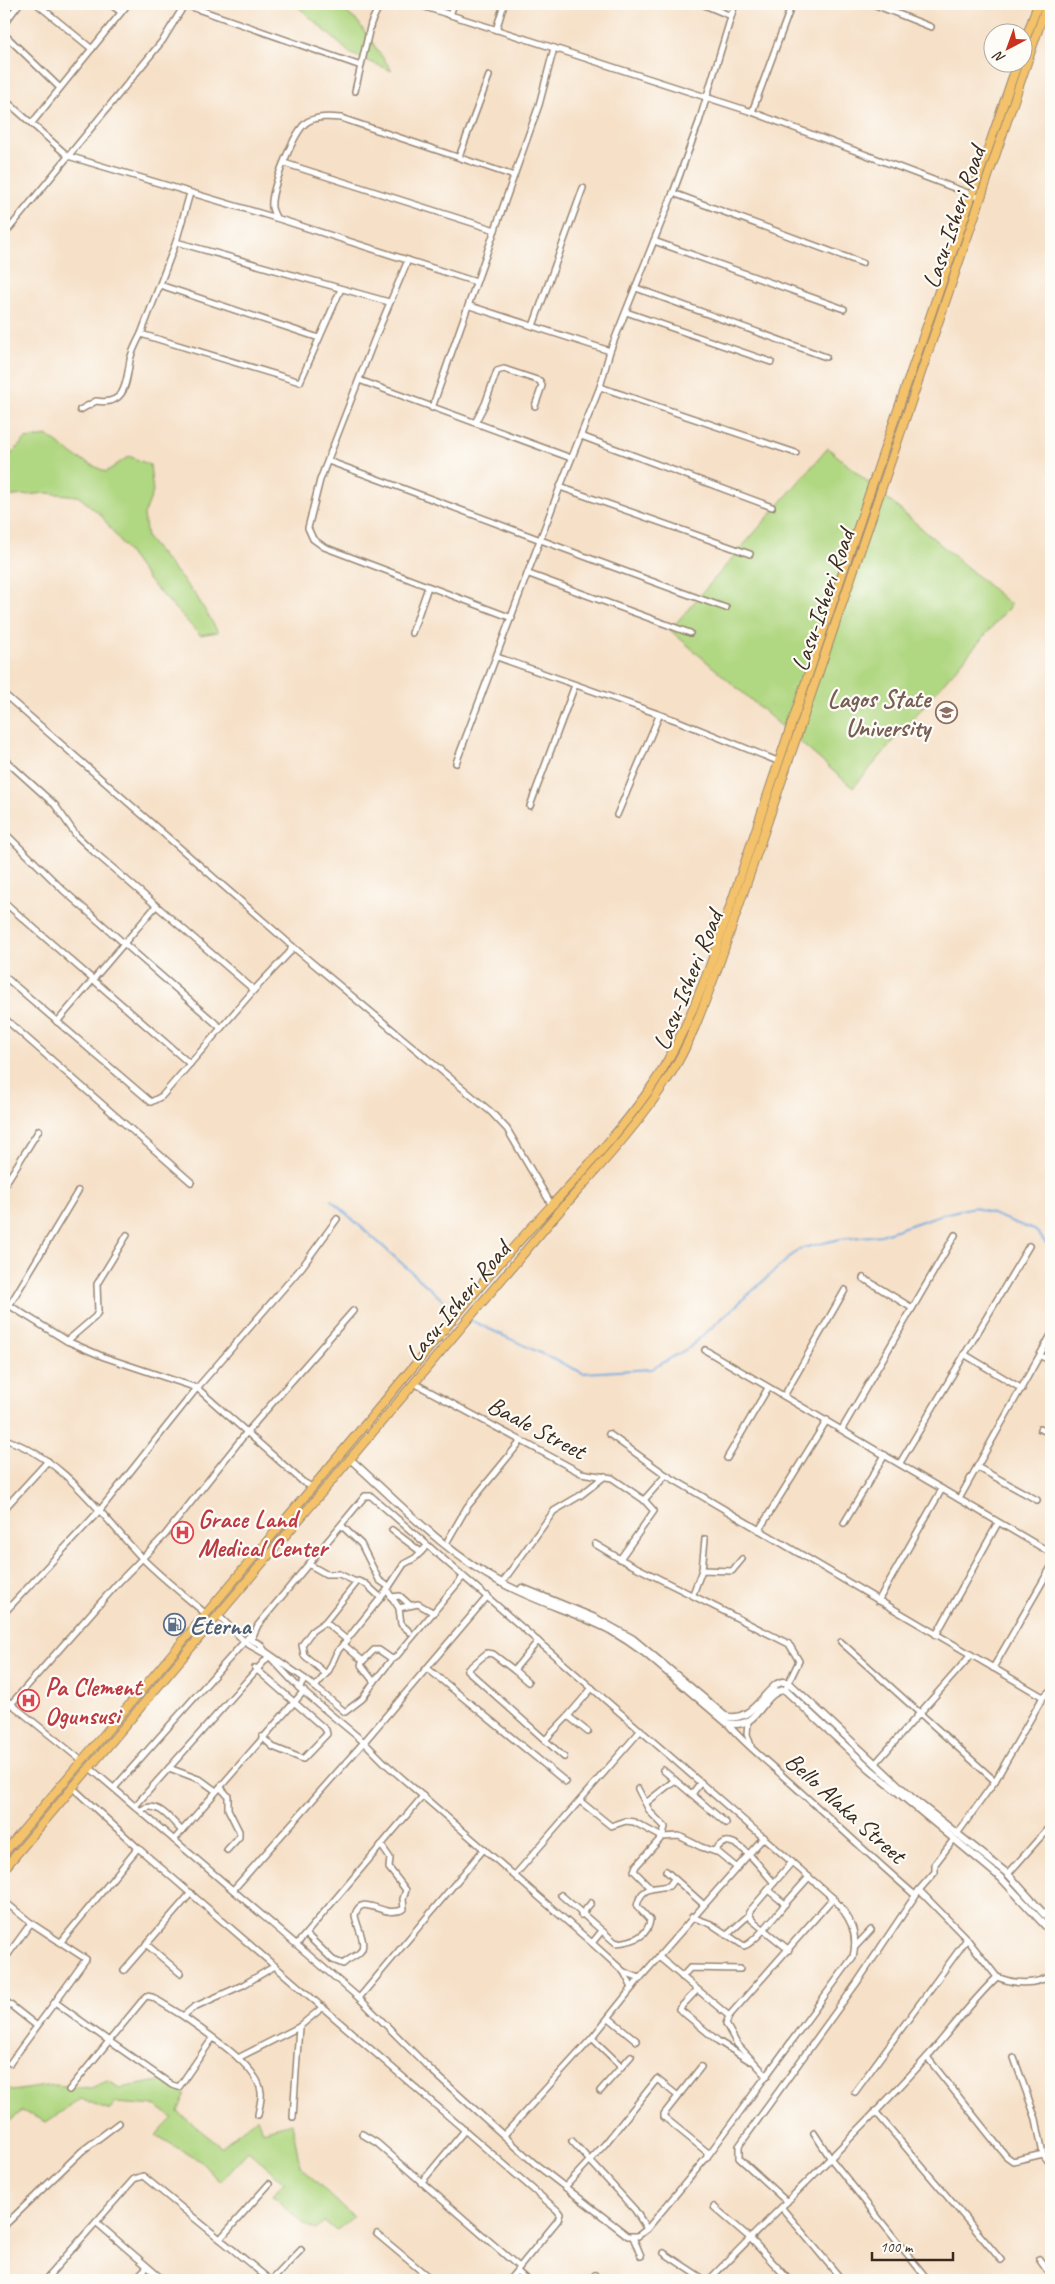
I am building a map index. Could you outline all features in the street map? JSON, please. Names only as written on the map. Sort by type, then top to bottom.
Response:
[{"type":"main road","points":[[1032,22],[1038,4]]},
{"type":"main road","name":"Lasu-Isheri Road","points":[[4,1853],[551,1204],[637,1107],[664,1068],[692,1012],[704,981],[780,762],[882,456],[1047,4]]},
{"type":"main road","name":"Lasu-Isheri Road","points":[[4,1869],[645,1112],[671,1073],[692,1032],[718,968],[891,459],[977,197],[1015,72]]},
{"type":"main road","points":[[882,456],[891,459]]},
{"type":"main road","points":[[131,1704],[139,1711]]},
{"type":"street","points":[[4,24],[19,4]]},
{"type":"street","points":[[37,4],[92,49]]},
{"type":"street","points":[[110,4],[121,12]]},
{"type":"street","points":[[32,123],[128,4]]},
{"type":"street","points":[[4,235],[163,40],[184,4],[361,66]]},
{"type":"street","points":[[355,92],[371,23],[380,4]]},
{"type":"street","points":[[416,4],[752,112],[977,197]]},
{"type":"street","points":[[450,15],[454,4]]},
{"type":"street","points":[[496,30],[504,4]]},
{"type":"street","points":[[702,4],[731,16]]},
{"type":"street","points":[[456,763],[529,574],[571,458],[600,387],[610,351],[673,194],[735,4]]},
{"type":"street","points":[[752,112],[792,4]]},
{"type":"street","points":[[873,4],[931,27]]},
{"type":"street","points":[[4,8],[11,14]]},
{"type":"street","points":[[4,34],[60,88]]},
{"type":"street","points":[[432,408],[470,306],[476,282],[539,105],[554,48]]},
{"type":"street","points":[[459,157],[488,76]]},
{"type":"street","points":[[4,98],[68,156],[276,218],[476,282]]},
{"type":"street","points":[[276,218],[272,207],[277,182],[284,163],[298,131],[307,122],[320,117],[341,118],[514,176]]},
{"type":"street","points":[[284,163],[495,230]]},
{"type":"street","points":[[533,326],[583,188]]},
{"type":"street","points":[[80,410],[96,401],[108,403],[117,399],[127,383],[130,358],[176,242],[190,193]]},
{"type":"street","points":[[673,194],[862,263]]},
{"type":"street","points":[[654,241],[844,309]]},
{"type":"street","points":[[176,242],[389,302]]},
{"type":"street","points":[[408,260],[389,302],[328,461],[308,528],[313,539],[324,547],[512,618]]},
{"type":"street","points":[[160,286],[319,338]]},
{"type":"street","points":[[141,334],[300,382],[341,288]]},
{"type":"street","points":[[636,288],[826,357]]},
{"type":"street","points":[[470,306],[610,351]]},
{"type":"street","points":[[626,312],[771,362]]},
{"type":"street","points":[[475,423],[485,404],[497,372],[504,369],[540,381],[542,386],[535,406]]},
{"type":"street","points":[[359,380],[571,458]]},
{"type":"street","points":[[600,387],[796,453]]},
{"type":"street","points":[[581,436],[772,507]]},
{"type":"street","points":[[328,461],[542,539],[597,562],[726,608]]},
{"type":"street","points":[[560,487],[750,554]]},
{"type":"street","points":[[529,574],[690,633]]},
{"type":"street","points":[[412,633],[428,587]]},
{"type":"street","points":[[497,657],[659,716],[678,721],[780,762]]},
{"type":"street","points":[[530,806],[575,685]]},
{"type":"street","points":[[4,694],[292,946],[491,1112],[508,1129],[551,1204]]},
{"type":"street","points":[[617,815],[659,716]]},
{"type":"street","points":[[4,760],[55,805],[76,835],[93,851],[254,990]]},
{"type":"street","points":[[4,832],[63,890],[221,1028]]},
{"type":"street","points":[[4,902],[190,1064]]},
{"type":"street","points":[[57,1022],[126,944],[156,906]]},
{"type":"street","points":[[4,976],[151,1102],[162,1096],[254,990],[290,952],[292,946]]},
{"type":"street","points":[[4,1018],[191,1182]]},
{"type":"street","points":[[4,1186],[39,1130]]},
{"type":"street","points":[[78,1191],[6,1304],[67,1341],[104,1358],[197,1388],[246,1433],[303,1482],[312,1487]]},
{"type":"street","points":[[4,1612],[100,1510],[197,1388],[302,1267],[337,1219]]},
{"type":"street","points":[[67,1341],[95,1317],[98,1312],[97,1284],[127,1235]]},
{"type":"street","points":[[842,1429],[955,1235]]},
{"type":"street","points":[[900,1463],[1029,1246]]},
{"type":"street","points":[[863,1278],[912,1308]]},
{"type":"street","points":[[784,1396],[845,1290]]},
{"type":"street","points":[[4,1712],[118,1583],[165,1535],[246,1433],[353,1312]]},
{"type":"street","points":[[959,1499],[1041,1356],[1051,1335]]},
{"type":"street","points":[[705,1350],[1051,1553]]},
{"type":"street","points":[[964,1354],[1022,1389]]},
{"type":"street","points":[[1041,1356],[1051,1361]]},
{"type":"street","name":"Baale Street","points":[[414,1383],[581,1473],[612,1478],[644,1500]]},
{"type":"street","points":[[727,1458],[768,1388]]},
{"type":"street","points":[[759,1530],[827,1420]]},
{"type":"street","points":[[1040,1429],[1051,1433]]},
{"type":"street","points":[[609,1434],[666,1475],[1043,1697]]},
{"type":"street","points":[[4,1439],[18,1444],[48,1462],[100,1510],[143,1559],[206,1614]]},
{"type":"street","points":[[448,1540],[468,1507],[521,1441]]},
{"type":"street","points":[[844,1523],[885,1455]]},
{"type":"street","points":[[351,1458],[485,1569],[504,1580],[595,1618],[633,1639],[725,1716],[735,1718],[745,1715],[777,1684],[788,1682],[1001,1878],[1051,1932]]},
{"type":"street","points":[[351,1458],[446,1544],[483,1572],[516,1590],[593,1622],[624,1638],[645,1653],[727,1724],[740,1725],[748,1722],[774,1694],[785,1690],[800,1661],[788,1644],[694,1594],[620,1559],[595,1544]]},
{"type":"street","points":[[4,1509],[48,1462]]},
{"type":"street","points":[[977,1467],[1037,1500]]},
{"type":"street","points":[[620,1559],[654,1510],[644,1500],[666,1475]]},
{"type":"street","points":[[504,1580],[554,1512],[582,1495],[604,1476]]},
{"type":"street","points":[[878,1601],[942,1489]]},
{"type":"street","points":[[90,1768],[115,1787],[359,1998],[429,2068],[504,2135],[621,2233],[633,2237],[647,2230],[707,2157],[853,1957],[855,1947],[849,1915],[833,1898],[488,1596],[463,1577],[368,1495],[258,1626],[246,1643],[115,1787]]},
{"type":"street","points":[[936,1635],[998,1523]]},
{"type":"street","points":[[342,1526],[361,1544],[379,1580],[388,1589],[399,1608],[401,1624],[410,1632]]},
{"type":"street","points":[[392,1530],[420,1552]]},
{"type":"street","points":[[694,1594],[702,1570],[705,1538]]},
{"type":"street","points":[[315,1686],[326,1674],[345,1642],[388,1589],[404,1564],[427,1546]]},
{"type":"street","points":[[702,1570],[732,1571],[742,1559]]},
{"type":"street","points":[[310,1565],[326,1574],[339,1574],[356,1582],[362,1581],[381,1598]]},
{"type":"street","points":[[993,1668],[1051,1567]]},
{"type":"street","points":[[258,1626],[251,1640],[260,1644],[265,1651],[315,1686],[345,1712],[362,1699],[392,1659],[398,1656],[463,1577]]},
{"type":"street","points":[[326,1674],[304,1655],[302,1645],[312,1631],[325,1622],[356,1582]]},
{"type":"street","points":[[391,1597],[400,1596],[410,1605]]},
{"type":"street","points":[[233,1890],[364,1742],[488,1596]]},
{"type":"street","points":[[399,1608],[418,1604],[434,1613]]},
{"type":"street","points":[[218,1616],[246,1643],[269,1656],[301,1689],[592,1943],[624,1972],[632,1988]]},
{"type":"street","points":[[325,1622],[363,1661]]},
{"type":"street","points":[[514,1670],[538,1641]]},
{"type":"street","points":[[841,1642],[995,1781]]},
{"type":"street","points":[[374,1682],[361,1665],[363,1661],[374,1650],[379,1650],[392,1659]]},
{"type":"street","points":[[528,1682],[494,1654],[487,1653],[467,1670],[564,1757]]},
{"type":"street","points":[[875,1764],[971,1655]]},
{"type":"street","points":[[136,1806],[255,1668],[269,1656]]},
{"type":"street","points":[[255,1668],[326,1730],[328,1734],[303,1759],[272,1747],[262,1737]]},
{"type":"street","points":[[427,1668],[566,1782]]},
{"type":"street","points":[[174,1840],[262,1737],[294,1703],[305,1679]]},
{"type":"street","points":[[545,1740],[592,1688]]},
{"type":"street","points":[[785,1690],[870,1769],[955,1836],[1008,1874],[1051,1922]]},
{"type":"street","points":[[787,2202],[739,2158],[739,2146],[856,1984],[919,1890],[935,1872],[935,1864],[995,1781],[1043,1697],[1051,1690]]},
{"type":"street","points":[[4,1698],[82,1761]]},
{"type":"street","points":[[568,1716],[588,1732]]},
{"type":"street","name":"Bello Alaka Street","points":[[748,1722],[747,1734],[751,1746]]},
{"type":"street","name":"Bello Alaka Street","points":[[727,1724],[851,1840],[916,1896]]},
{"type":"street","points":[[514,1875],[641,1730]]},
{"type":"street","points":[[169,1768],[201,1780],[228,1796],[228,1809],[240,1831],[239,1837],[227,1850]]},
{"type":"street","points":[[663,1770],[726,1823]]},
{"type":"street","points":[[646,1803],[675,1780]]},
{"type":"street","points":[[692,1794],[702,1782]]},
{"type":"street","points":[[73,1788],[138,1848],[552,2204],[560,2214],[558,2220],[509,2280]]},
{"type":"street","points":[[638,1789],[650,1812],[664,1824],[662,1837],[636,1866],[634,1871],[650,1888]]},
{"type":"street","points":[[297,1944],[423,1796]]},
{"type":"street","points":[[580,1801],[610,1826],[626,1821],[634,1822],[662,1837],[679,1836],[719,1853],[736,1868]]},
{"type":"street","points":[[141,1810],[146,1807],[155,1807],[182,1830]]},
{"type":"street","points":[[1008,1874],[1051,1825]]},
{"type":"street","points":[[504,2135],[592,2038],[703,1904],[764,1837]]},
{"type":"street","points":[[714,1851],[723,1842],[730,1842],[748,1854],[774,1883]]},
{"type":"street","points":[[306,1934],[333,1960],[342,1964],[352,1956],[359,1954],[362,1949],[363,1942],[355,1915],[359,1907],[364,1904],[372,1905],[384,1912],[404,1909],[402,1899],[406,1890],[389,1868],[390,1858],[381,1845]]},
{"type":"street","points":[[60,1942],[138,1848]]},
{"type":"street","points":[[359,1998],[484,1849]]},
{"type":"street","points":[[727,1935],[749,1914],[750,1909],[792,1862]]},
{"type":"street","points":[[666,1871],[703,1904]]},
{"type":"street","points":[[692,1917],[711,1924],[744,1946],[748,1945],[809,1877]]},
{"type":"street","points":[[561,1896],[616,1943],[632,1942],[644,1932],[650,1920],[637,1906],[642,1896],[650,1888],[669,1886],[674,1879]]},
{"type":"street","points":[[768,1890],[785,1904]]},
{"type":"street","points":[[919,1890],[967,1939],[997,1977],[1009,1982],[1020,1983],[1049,1976],[1051,1982]]},
{"type":"street","points":[[124,1970],[191,1893]]},
{"type":"street","points":[[767,2076],[731,2035],[726,2024],[729,2016],[833,1898]]},
{"type":"street","points":[[4,1901],[31,1923],[86,1959],[10,2063]]},
{"type":"street","points":[[581,1915],[592,1903]]},
{"type":"street","points":[[749,1914],[752,1920],[788,1950]]},
{"type":"street","points":[[4,1960],[31,1923]]},
{"type":"street","points":[[855,1947],[870,1930]]},
{"type":"street","points":[[592,1943],[601,1932]]},
{"type":"street","points":[[855,2092],[967,1939]]},
{"type":"street","points":[[146,1944],[180,1973]]},
{"type":"street","points":[[659,1957],[729,2016]]},
{"type":"street","points":[[184,2016],[194,2007],[243,1984],[275,1966]]},
{"type":"street","points":[[682,1977],[690,1968],[740,1969]]},
{"type":"street","points":[[624,1972],[640,1978]]},
{"type":"street","points":[[664,2253],[707,2280],[831,2160],[927,2057],[976,1998],[997,1977]]},
{"type":"street","points":[[697,1990],[679,2009],[718,2041],[756,2064]]},
{"type":"street","points":[[69,2090],[146,1996],[152,1997],[184,2016],[238,2058],[257,2081],[261,2092],[258,2115]]},
{"type":"street","points":[[4,2000],[37,2026]]},
{"type":"street","points":[[55,2002],[172,2085],[179,2087],[212,2039]]},
{"type":"street","points":[[238,2058],[300,2027],[323,2007]]},
{"type":"street","points":[[609,2018],[637,2041]]},
{"type":"street","points":[[293,2117],[300,2027]]},
{"type":"street","points":[[592,2038],[621,2066]]},
{"type":"street","points":[[600,2091],[631,2056]]},
{"type":"street","points":[[927,2057],[1006,2156],[1013,2161],[1043,2154]]},
{"type":"street","points":[[1014,2058],[1036,2119],[1043,2154],[1051,2165]]},
{"type":"street","points":[[701,2067],[664,2117],[707,2152],[707,2157]]},
{"type":"street","points":[[565,2187],[590,2162],[658,2079],[678,2096]]},
{"type":"street","points":[[875,2111],[1001,2260]]},
{"type":"street","points":[[4,2226],[82,2151],[119,2123]]},
{"type":"street","points":[[421,2183],[465,2130]]},
{"type":"street","points":[[814,2133],[831,2160],[928,2280]]},
{"type":"street","points":[[362,2134],[377,2143],[528,2280]]},
{"type":"street","points":[[572,2141],[635,2210],[647,2230]]},
{"type":"street","points":[[45,2280],[137,2177],[143,2176],[271,2280],[302,2250]]},
{"type":"street","points":[[220,2239],[269,2184]]},
{"type":"street","points":[[714,2207],[750,2238],[789,2280]]},
{"type":"street","points":[[782,2208],[842,2280]]},
{"type":"street","points":[[96,2222],[163,2280]]},
{"type":"street","points":[[377,2234],[432,2280]]},
{"type":"street","points":[[633,2237],[641,2256]]},
{"type":"street","points":[[1039,2259],[1051,2276]]},
{"type":"street","points":[[134,2280],[147,2267]]},
{"type":"street","points":[[591,2280],[595,2275]]},
{"type":"green space","points":[[295,4],[336,4],[358,22],[392,71],[351,54]]},
{"type":"green space","points":[[48,436],[76,457],[106,472],[129,456],[150,465],[153,492],[144,515],[147,538],[197,597],[218,632],[200,635],[150,582],[101,515],[78,496],[47,493],[4,497],[4,462],[25,439]]},
{"type":"green space","points":[[828,448],[1011,605],[853,788],[670,630]]},
{"type":"green space","points":[[165,2080],[185,2094],[178,2112],[221,2147],[257,2118],[262,2131],[292,2123],[300,2166],[353,2217],[337,2230],[324,2222],[315,2230],[301,2222],[273,2195],[284,2182],[248,2151],[220,2182],[200,2161],[156,2135],[173,2118],[156,2106],[116,2103],[110,2110],[81,2099],[46,2122],[22,2111],[4,2126],[4,2087],[12,2091],[53,2085],[91,2088],[107,2081],[120,2088]]},
{"type":"waterway","points":[[331,1200],[455,1311]]},
{"type":"waterway","points":[[470,1320],[583,1373],[652,1369],[690,1347],[799,1249],[840,1239],[881,1235],[943,1214],[974,1207],[1036,1231],[1051,1249]]},
{"type":"place","name":"Lagos State University","points":[[946,712]]},
{"type":"place","name":"Grace Land Medical Center","points":[[182,1532]]},
{"type":"place","name":"Eterna","points":[[174,1625]]},
{"type":"place","name":"Pa Clement Ogunsusi","points":[[29,1700]]}]
